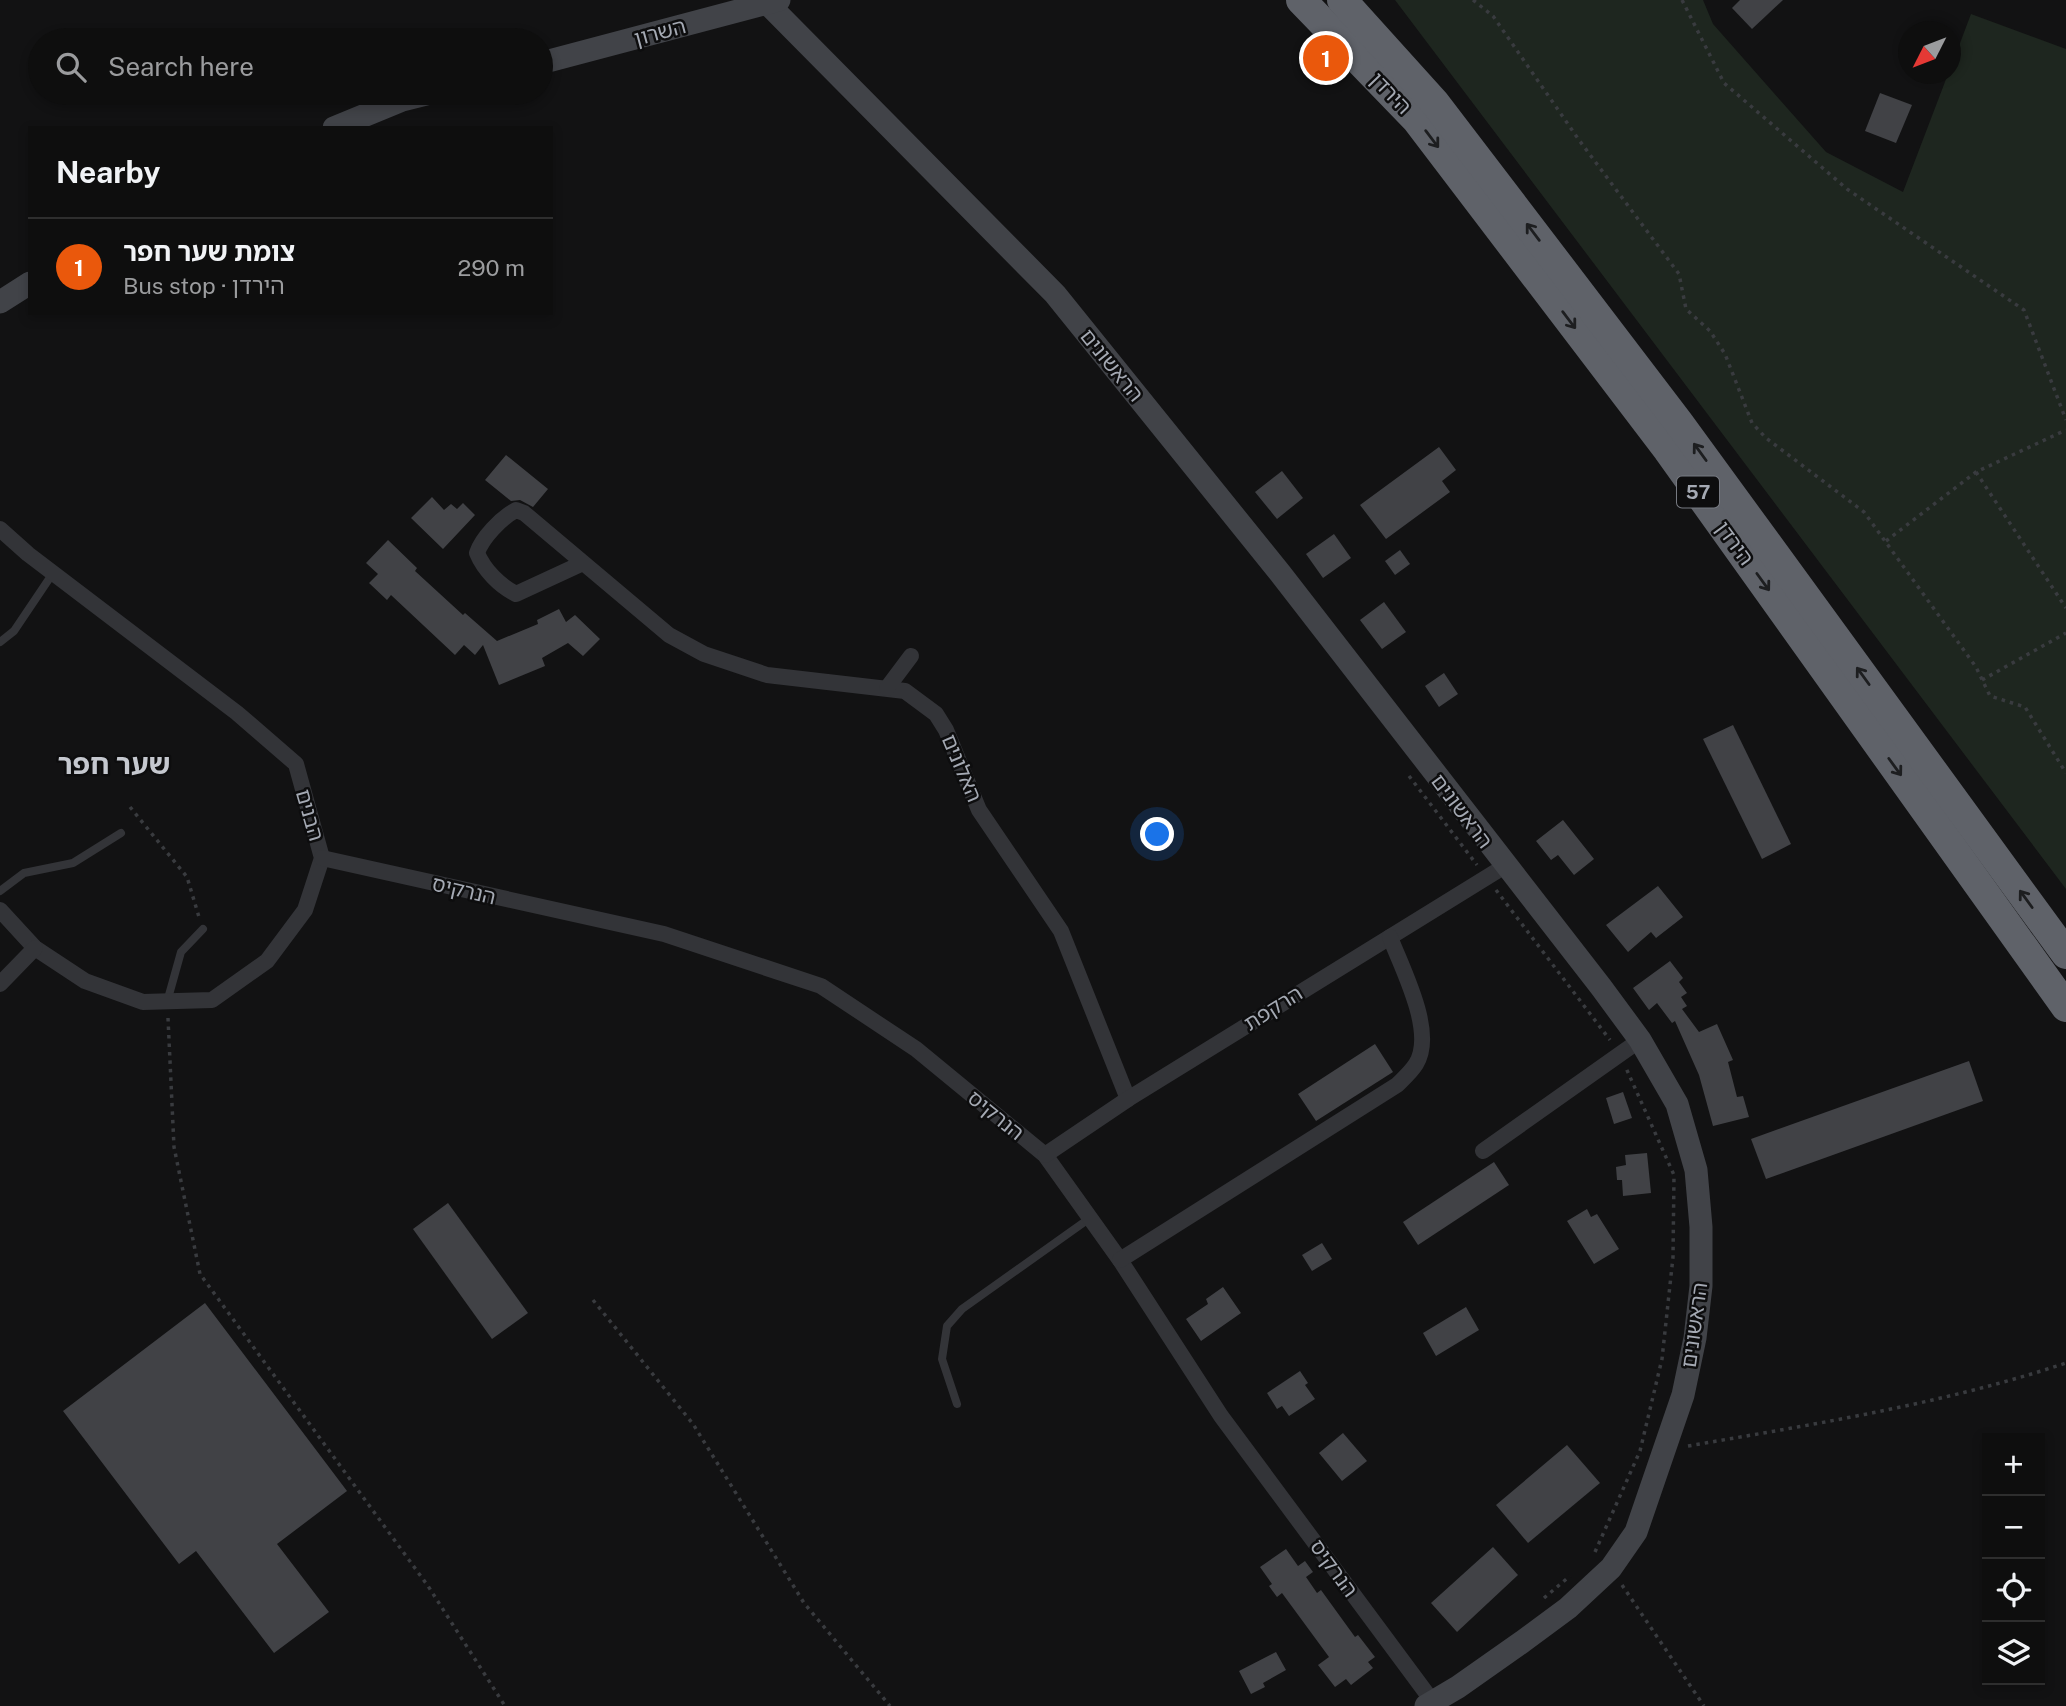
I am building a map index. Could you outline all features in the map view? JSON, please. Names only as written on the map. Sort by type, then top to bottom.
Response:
[{"type":"highway","name":"הירדן","points":[[1301,0],[1416,119],[1626,395],[2066,1007]]},
{"type":"highway","name":"הירדן","points":[[1342,0],[1435,103],[1679,423],[2066,954]]},
{"type":"street","name":"השרון","points":[[553,60],[770,1]]},
{"type":"street","name":"הראשונים","points":[[770,1],[1055,294],[1280,573],[1496,872],[1640,1040],[1676,1104],[1696,1170],[1701,1227],[1701,1286],[1695,1338],[1683,1395],[1636,1532],[1602,1562],[1568,1608],[1429,1704]]},
{"type":"street","points":[[339,126],[390,105]]},
{"type":"street","points":[[0,303],[28,284]]},
{"type":"street","name":"האלונים","points":[[583,564],[516,594],[508,590],[482,565],[477,553],[480,544],[516,510],[524,513],[669,635],[704,654],[768,675],[905,691],[936,714],[946,730],[979,810],[1061,931],[1128,1099]]},
{"type":"street","name":"הבנים","points":[[0,529],[52,573],[236,713],[296,764],[322,858],[305,910],[267,961],[212,1000],[143,1002],[85,981],[36,948],[0,910]]},
{"type":"street","points":[[887,688],[911,656]]},
{"type":"street","name":"הנרקיס","points":[[322,858],[664,934],[821,986],[916,1049],[1045,1155],[1120,1260],[1221,1416],[1429,1704]]},
{"type":"street","name":"הרקפת","points":[[1045,1155],[1128,1099],[1496,872]]},
{"type":"street","points":[[1120,1260],[1387,1092],[1417,1063],[1423,1028],[1390,937]]},
{"type":"street","points":[[0,984],[36,948]]},
{"type":"street","points":[[1483,1151],[1640,1040]]},
{"type":"lane","points":[[0,642],[14,631],[52,573]]},
{"type":"lane","points":[[0,891],[24,873],[73,863],[121,833]]},
{"type":"lane","points":[[167,1002],[181,952],[203,929]]},
{"type":"lane","points":[[957,1404],[942,1359],[947,1326],[962,1309],[1090,1218]]},
{"type":"path","points":[[1473,0],[1493,16],[1579,140],[1679,274],[1686,309],[1710,331],[1725,354],[1752,424],[1766,438],[1864,512],[1976,667],[1990,696],[2025,707],[2066,773]]},
{"type":"path","points":[[1682,0],[1724,82],[1847,189],[2024,310],[2066,420]]},
{"type":"path","points":[[1886,541],[1976,471],[2066,430]]},
{"type":"path","points":[[1976,471],[2066,608]]},
{"type":"path","points":[[1982,680],[2066,633]]},
{"type":"path","points":[[1405,770],[1496,872],[1620,1054],[1674,1175],[1673,1257],[1662,1359],[1640,1451],[1602,1562],[1704,1706]]},
{"type":"path","points":[[130,807],[187,877],[203,929]]},
{"type":"path","points":[[167,1002],[174,1147],[201,1274],[428,1586],[505,1706]]},
{"type":"path","points":[[593,1300],[693,1424],[804,1603],[890,1706]]},
{"type":"path","points":[[1665,1450],[1876,1413],[2066,1363]]},
{"type":"path","points":[[1535,1605],[1575,1572]]},
{"type":"shaded area","points":[[1395,0],[1703,0],[1713,24],[1826,152],[1903,192],[1944,84],[1961,84],[1961,40],[1971,14],[2066,49],[2066,889]]},
{"type":"building","points":[[1740,0],[1783,0],[1752,29],[1732,8]]},
{"type":"building","points":[[1880,93],[1912,105],[1896,143],[1865,131]]},
{"type":"building","points":[[1439,447],[1456,470],[1442,481],[1450,492],[1386,539],[1360,505]]},
{"type":"building","points":[[506,455],[548,489],[533,507],[520,500],[511,501],[485,480]]},
{"type":"building","points":[[1282,471],[1303,498],[1277,519],[1255,492]]},
{"type":"building","points":[[432,497],[444,510],[451,504],[457,509],[463,503],[475,515],[443,549],[411,518]]},
{"type":"building","points":[[1334,534],[1351,558],[1323,578],[1306,554]]},
{"type":"building","points":[[388,540],[417,568],[415,571],[463,615],[465,613],[497,641],[538,624],[537,620],[559,609],[566,622],[575,615],[600,639],[583,656],[568,643],[542,658],[545,666],[499,685],[483,645],[475,655],[464,645],[455,655],[391,595],[387,600],[369,583],[378,574],[366,563]]},
{"type":"building","points":[[1400,550],[1410,564],[1395,575],[1385,561]]},
{"type":"building","points":[[1384,602],[1406,632],[1382,649],[1360,620]]},
{"type":"building","points":[[1444,673],[1458,694],[1439,707],[1425,686]]},
{"type":"building","points":[[1733,725],[1791,844],[1762,859],[1703,739]]},
{"type":"building","points":[[1563,820],[1594,859],[1574,875],[1558,855],[1551,860],[1536,841]]},
{"type":"building","points":[[1658,886],[1683,917],[1656,938],[1651,932],[1628,952],[1606,925]]},
{"type":"building","points":[[1670,961],[1683,978],[1679,982],[1687,993],[1681,997],[1687,1006],[1682,1009],[1699,1032],[1717,1024],[1733,1060],[1728,1062],[1737,1097],[1743,1096],[1749,1117],[1713,1126],[1699,1075],[1675,1021],[1672,1023],[1657,1003],[1649,1010],[1633,988]]},
{"type":"building","points":[[1375,1044],[1393,1072],[1316,1121],[1298,1094]]},
{"type":"building","points":[[1969,1061],[1983,1101],[1766,1179],[1751,1139]]},
{"type":"building","points":[[1623,1092],[1632,1118],[1614,1124],[1606,1098]]},
{"type":"building","points":[[1647,1153],[1651,1193],[1623,1196],[1622,1180],[1617,1180],[1616,1167],[1626,1165],[1625,1155]]},
{"type":"building","points":[[1494,1162],[1509,1185],[1418,1245],[1403,1222]]},
{"type":"building","points":[[448,1203],[528,1313],[492,1339],[413,1229]]},
{"type":"building","points":[[1587,1209],[1591,1217],[1597,1214],[1619,1249],[1594,1264],[1567,1221]]},
{"type":"building","points":[[1322,1243],[1332,1259],[1312,1271],[1302,1255]]},
{"type":"building","points":[[1223,1287],[1241,1313],[1201,1341],[1186,1319],[1208,1304],[1206,1299]]},
{"type":"building","points":[[205,1303],[347,1491],[277,1544],[329,1612],[274,1653],[196,1551],[179,1564],[63,1411]]},
{"type":"building","points":[[1466,1307],[1479,1330],[1436,1356],[1423,1333]]},
{"type":"building","points":[[1300,1371],[1308,1383],[1305,1385],[1315,1399],[1289,1416],[1282,1406],[1277,1409],[1267,1393]]},
{"type":"building","points":[[1343,1433],[1367,1461],[1342,1481],[1319,1453]]},
{"type":"building","points":[[1567,1445],[1600,1483],[1528,1543],[1496,1505]]},
{"type":"building","points":[[1493,1547],[1518,1575],[1457,1632],[1431,1603]]},
{"type":"building","points":[[1286,1549],[1298,1566],[1305,1561],[1313,1572],[1306,1577],[1317,1593],[1321,1590],[1355,1637],[1358,1635],[1375,1657],[1368,1662],[1373,1668],[1351,1685],[1346,1679],[1335,1687],[1318,1665],[1329,1657],[1282,1593],[1277,1597],[1269,1586],[1272,1584],[1260,1567]]},
{"type":"building","points":[[1276,1652],[1286,1670],[1263,1683],[1265,1687],[1251,1694],[1239,1671]]},
{"type":"place","name":"צומת שער חפר","points":[[1326,58]]},
{"type":"district","name":"שער חפר","points":[[114,763]]}]
